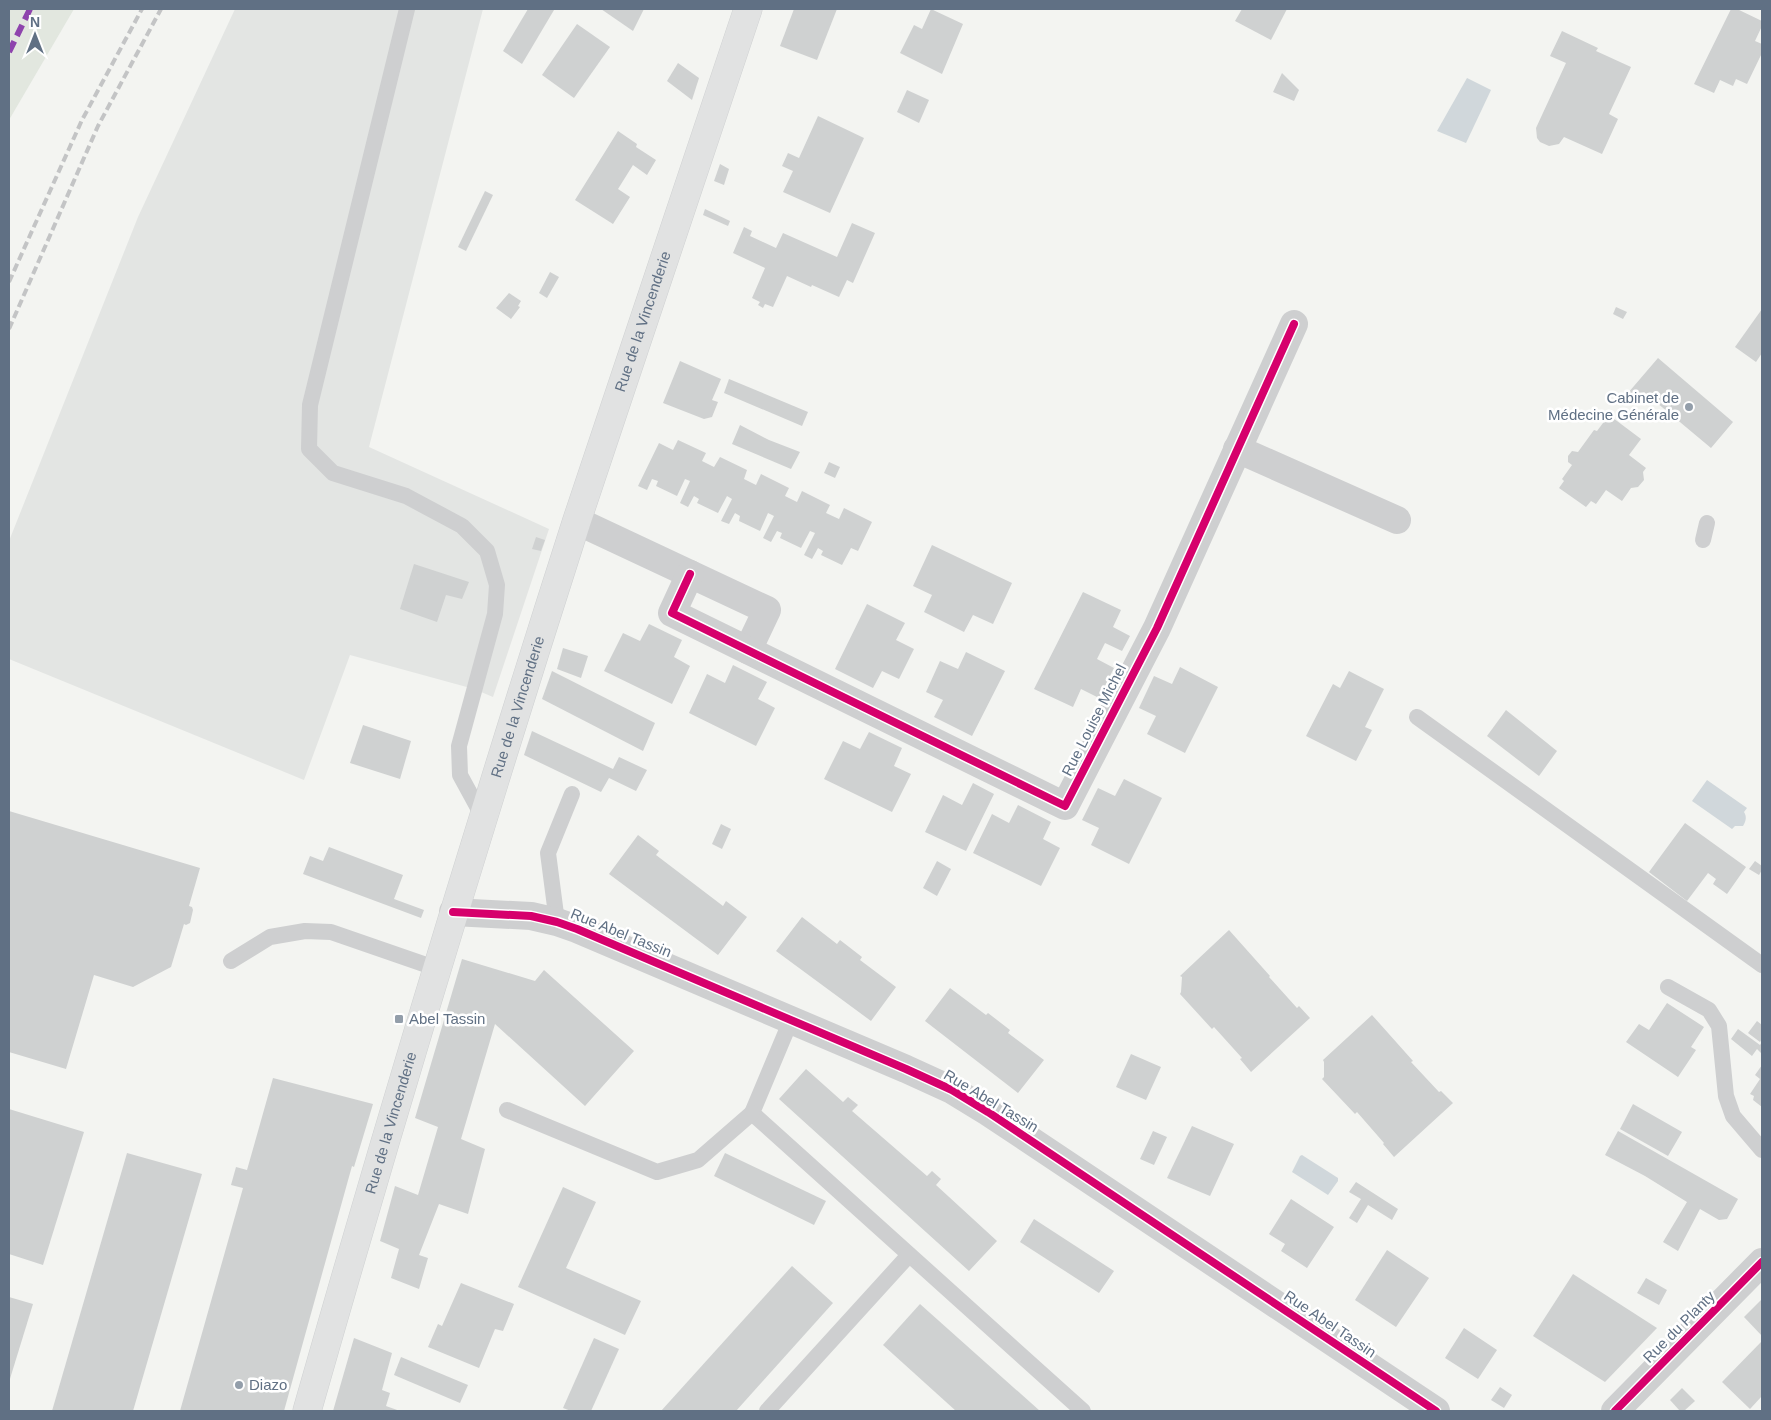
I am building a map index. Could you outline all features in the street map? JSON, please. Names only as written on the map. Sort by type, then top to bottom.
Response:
[{"type":"main road","name":"Rue de la Vincenderie","points":[[307,1411],[377,1167],[454,912],[577,521],[748,9]]},
{"type":"street","name":"Rue Louise Michel","points":[[690,574],[672,613],[1065,806],[1157,628],[1294,324]]},
{"type":"street","points":[[1237,450],[1397,520]]},
{"type":"street","points":[[577,521],[767,610],[748,650]]},
{"type":"street","name":"Rue Abel Tassin","points":[[454,912],[531,916],[557,922],[792,1020],[952,1090],[988,1112],[1436,1411]]},
{"type":"street","name":"Rue du Planty","points":[[1614,1411],[1762,1262]]},
{"type":"lane","points":[[407,9],[310,405],[309,450],[333,473],[406,496],[462,526],[487,552],[497,585],[494,614],[459,746],[460,775],[484,819]]},
{"type":"lane","points":[[1703,540],[1707,523]]},
{"type":"lane","points":[[1417,717],[1762,965]]},
{"type":"lane","points":[[557,922],[548,853],[572,794]]},
{"type":"lane","points":[[231,961],[270,937],[305,931],[331,932],[438,969]]},
{"type":"lane","points":[[1668,987],[1710,1010],[1719,1026],[1726,1096],[1733,1116],[1762,1150]]},
{"type":"lane","points":[[507,1110],[657,1172],[698,1160],[752,1114],[792,1020]]},
{"type":"lane","points":[[752,1114],[1083,1411]]},
{"type":"lane","points":[[767,1411],[909,1255]]},
{"type":"shaded area","points":[[9,9],[74,9],[9,120]]},
{"type":"shaded area","points":[[235,9],[483,9],[369,447],[549,529],[493,697],[474,689],[350,655],[304,780],[9,659],[9,541],[138,217]]},
{"type":"shaded area","points":[[1467,78],[1491,90],[1466,143],[1437,131]]},
{"type":"shaded area","points":[[1707,780],[1747,808],[1744,812],[1746,819],[1743,826],[1735,826],[1732,829],[1692,801]]},
{"type":"shaded area","points":[[1302,1155],[1338,1178],[1338,1181],[1328,1195],[1292,1172]]},
{"type":"building","points":[[528,9],[554,10],[522,64],[503,51]]},
{"type":"building","points":[[601,9],[644,9],[633,31]]},
{"type":"building","points":[[794,9],[837,9],[817,60],[780,46]]},
{"type":"building","points":[[931,9],[963,24],[942,74],[900,53],[914,25],[922,29]]},
{"type":"building","points":[[1242,9],[1287,9],[1271,40],[1235,21]]},
{"type":"building","points":[[1731,9],[1737,9],[1762,21],[1762,26],[1755,41],[1762,44],[1762,53],[1747,84],[1736,79],[1733,86],[1720,80],[1714,93],[1694,84]]},
{"type":"building","points":[[577,24],[610,47],[574,98],[542,75]]},
{"type":"building","points":[[1562,31],[1598,48],[1596,51],[1631,67],[1609,114],[1618,119],[1602,154],[1564,137],[1559,144],[1549,146],[1540,142],[1537,138],[1536,128],[1566,63],[1550,56]]},
{"type":"building","points":[[678,63],[699,78],[692,100],[667,81]]},
{"type":"building","points":[[1282,73],[1299,90],[1294,101],[1273,92]]},
{"type":"building","points":[[907,90],[929,100],[919,123],[897,112]]},
{"type":"building","points":[[818,116],[864,138],[830,213],[783,192],[793,171],[782,166],[788,153],[799,158]]},
{"type":"building","points":[[618,131],[637,144],[636,147],[656,160],[647,175],[633,165],[618,189],[630,197],[613,224],[575,200]]},
{"type":"building","points":[[720,164],[729,169],[724,185],[714,181]]},
{"type":"building","points":[[485,191],[493,195],[466,251],[458,247]]},
{"type":"building","points":[[705,209],[730,221],[728,226],[703,215]]},
{"type":"building","points":[[852,223],[875,233],[853,283],[847,280],[839,297],[787,276],[773,307],[765,304],[763,308],[758,305],[760,302],[752,298],[765,268],[733,253],[744,227],[752,231],[750,236],[776,248],[783,233],[837,257]]},
{"type":"building","points":[[550,272],[559,277],[547,298],[539,293]]},
{"type":"building","points":[[509,293],[521,301],[518,306],[520,307],[511,319],[496,308]]},
{"type":"building","points":[[1616,307],[1627,312],[1623,319],[1613,314]]},
{"type":"building","points":[[1762,309],[1762,353],[1756,362],[1735,347]]},
{"type":"building","name":"Cabinet de Médecine Générale","points":[[1658,358],[1733,422],[1711,448],[1644,392],[1636,400],[1628,393]]},
{"type":"building","points":[[680,361],[721,379],[712,400],[718,402],[712,417],[704,419],[663,403]]},
{"type":"building","points":[[729,379],[808,412],[802,426],[724,393]]},
{"type":"building","points":[[1609,415],[1641,439],[1629,455],[1646,468],[1643,472],[1644,480],[1638,487],[1631,488],[1622,501],[1606,490],[1596,504],[1591,501],[1586,507],[1559,488],[1564,481],[1562,479],[1572,465],[1568,462],[1568,456],[1572,451],[1578,452],[1594,430],[1597,431]]},
{"type":"building","points":[[740,425],[769,440],[800,452],[791,469],[732,444]]},
{"type":"building","points":[[678,440],[706,453],[702,461],[714,467],[720,457],[747,470],[744,479],[756,485],[761,474],[789,488],[785,496],[797,502],[802,491],[830,505],[826,513],[839,519],[844,508],[872,522],[858,551],[851,548],[842,565],[821,555],[823,551],[818,548],[812,559],[804,555],[815,533],[810,531],[801,548],[780,538],[782,533],[777,531],[771,542],[763,538],[774,516],[768,513],[760,531],[739,521],[740,516],[735,513],[729,524],[721,521],[732,499],[727,496],[718,513],[697,503],[699,499],[694,496],[688,507],[680,503],[690,481],[685,479],[677,496],[656,486],[658,481],[652,479],[647,490],[638,486],[659,443],[673,450]]},
{"type":"building","points":[[829,462],[840,467],[835,478],[824,473]]},
{"type":"building","points":[[536,537],[545,540],[541,551],[532,549]]},
{"type":"building","points":[[932,545],[1012,583],[993,624],[973,615],[964,632],[924,612],[932,595],[913,586]]},
{"type":"building","points":[[414,564],[469,582],[462,599],[446,595],[437,622],[400,609]]},
{"type":"building","points":[[1083,592],[1121,610],[1113,627],[1130,636],[1122,651],[1105,643],[1097,659],[1114,668],[1099,698],[1081,689],[1073,707],[1034,689]]},
{"type":"building","points":[[867,604],[905,623],[896,640],[914,649],[899,679],[882,671],[873,688],[835,669]]},
{"type":"building","points":[[649,624],[682,640],[674,657],[690,666],[672,704],[604,671],[623,633],[640,641]]},
{"type":"building","points":[[563,648],[588,656],[581,678],[557,669]]},
{"type":"building","points":[[966,652],[1005,671],[972,736],[934,717],[943,700],[926,692],[940,661],[958,669]]},
{"type":"building","points":[[733,665],[767,682],[758,699],[775,708],[756,746],[689,713],[707,674],[725,683]]},
{"type":"building","points":[[1180,667],[1218,687],[1185,753],[1147,734],[1156,716],[1139,708],[1154,676],[1172,684]]},
{"type":"building","points":[[552,671],[655,723],[643,751],[542,699]]},
{"type":"building","points":[[1349,671],[1384,689],[1365,727],[1372,730],[1356,761],[1306,736],[1333,684],[1340,688]]},
{"type":"building","points":[[1506,710],[1557,751],[1539,776],[1487,736]]},
{"type":"building","points":[[363,725],[411,741],[400,779],[350,763]]},
{"type":"building","points":[[532,731],[613,769],[619,757],[647,770],[636,791],[609,778],[601,792],[524,755]]},
{"type":"building","points":[[869,732],[902,748],[894,766],[911,774],[892,812],[824,779],[843,741],[860,749]]},
{"type":"building","points":[[1124,779],[1162,798],[1129,864],[1091,845],[1099,828],[1082,820],[1098,788],[1115,796]]},
{"type":"building","points":[[973,783],[994,794],[966,851],[925,832],[943,795],[962,805]]},
{"type":"building","points":[[1018,805],[1051,822],[1043,839],[1060,848],[1041,886],[973,853],[992,814],[1009,823]]},
{"type":"building","points":[[9,811],[200,868],[189,906],[193,910],[190,923],[184,924],[171,967],[133,987],[94,975],[66,1069],[9,1052]]},
{"type":"building","points":[[1685,823],[1746,867],[1727,894],[1713,884],[1716,879],[1708,873],[1687,901],[1649,872]]},
{"type":"building","points":[[721,824],[731,829],[722,849],[712,844]]},
{"type":"building","points":[[638,835],[659,851],[656,855],[723,906],[726,901],[747,917],[718,955],[609,874]]},
{"type":"building","points":[[329,847],[403,875],[394,899],[424,910],[421,918],[303,874],[310,856],[323,861]]},
{"type":"building","points":[[937,861],[951,869],[937,896],[923,888]]},
{"type":"building","points":[[1755,861],[1762,866],[1759,875],[1749,869]]},
{"type":"building","points":[[802,917],[837,944],[840,940],[862,957],[860,960],[896,987],[871,1021],[776,951]]},
{"type":"building","points":[[1229,930],[1297,1008],[1299,1006],[1310,1018],[1251,1072],[1240,1059],[1242,1058],[1214,1027],[1212,1029],[1180,994],[1182,977],[1180,976]]},
{"type":"building","points":[[462,959],[535,981],[544,970],[634,1051],[585,1106],[495,1024],[461,1139],[485,1149],[468,1214],[439,1204],[419,1255],[428,1258],[419,1289],[391,1278],[399,1249],[380,1241],[395,1186],[418,1195],[438,1127],[415,1118]]},
{"type":"building","points":[[950,988],[986,1015],[988,1013],[1010,1030],[1008,1033],[1044,1060],[1018,1093],[925,1021]]},
{"type":"building","points":[[1667,1003],[1704,1027],[1691,1047],[1696,1050],[1678,1077],[1626,1042],[1639,1024],[1649,1030]]},
{"type":"building","points":[[1372,1015],[1413,1061],[1411,1062],[1439,1092],[1441,1091],[1453,1103],[1394,1157],[1357,1112],[1355,1114],[1322,1079],[1324,1077],[1323,1060]]},
{"type":"building","points":[[1757,1021],[1762,1025],[1762,1039],[1760,1042],[1748,1033]]},
{"type":"building","points":[[1738,1029],[1760,1045],[1762,1042],[1762,1054],[1757,1049],[1752,1056],[1731,1039]]},
{"type":"building","points":[[1131,1054],[1161,1067],[1146,1100],[1116,1087]]},
{"type":"building","points":[[1762,1065],[1762,1107],[1753,1100],[1754,1096],[1750,1094],[1760,1079],[1755,1075]]},
{"type":"building","points":[[806,1069],[843,1102],[848,1097],[858,1105],[852,1111],[927,1176],[932,1171],[941,1179],[936,1185],[997,1241],[969,1271],[779,1099]]},
{"type":"building","points":[[273,1078],[373,1104],[354,1167],[352,1166],[284,1411],[180,1411],[243,1188],[231,1185],[236,1167],[247,1170]]},
{"type":"building","points":[[1633,1104],[1682,1132],[1668,1156],[1620,1129]]},
{"type":"building","points":[[9,1109],[84,1132],[43,1265],[9,1254]]},
{"type":"building","points":[[1192,1126],[1234,1144],[1210,1196],[1167,1178]]},
{"type":"building","points":[[1153,1131],[1167,1137],[1154,1165],[1140,1159]]},
{"type":"building","points":[[1618,1131],[1738,1199],[1727,1219],[1719,1220],[1700,1209],[1678,1251],[1663,1242],[1687,1202],[1645,1176],[1605,1155]]},
{"type":"building","points":[[127,1153],[202,1174],[133,1411],[52,1411]]},
{"type":"building","points":[[725,1153],[826,1201],[814,1225],[714,1176]]},
{"type":"building","points":[[1356,1182],[1398,1209],[1392,1220],[1368,1205],[1357,1223],[1349,1218],[1361,1199],[1349,1192]]},
{"type":"building","points":[[563,1187],[596,1202],[566,1268],[641,1301],[625,1335],[518,1287]]},
{"type":"building","points":[[1291,1199],[1334,1227],[1307,1268],[1281,1251],[1285,1244],[1269,1234]]},
{"type":"building","points":[[1034,1219],[1114,1271],[1099,1293],[1020,1242]]},
{"type":"building","points":[[1387,1250],[1429,1278],[1396,1327],[1355,1300]]},
{"type":"building","points":[[792,1266],[833,1303],[736,1411],[661,1411]]},
{"type":"building","points":[[1573,1274],[1657,1328],[1605,1382],[1533,1336]]},
{"type":"building","points":[[1646,1278],[1667,1290],[1659,1305],[1637,1293]]},
{"type":"building","points":[[461,1283],[514,1304],[503,1331],[495,1329],[479,1368],[428,1347],[438,1324],[442,1326]]},
{"type":"building","points":[[9,1297],[33,1304],[9,1382]]},
{"type":"building","points":[[1762,1299],[1762,1336],[1744,1317]]},
{"type":"building","points":[[920,1304],[1040,1411],[956,1411],[883,1345]]},
{"type":"building","points":[[1464,1328],[1497,1350],[1478,1379],[1445,1358]]},
{"type":"building","points":[[354,1338],[392,1353],[382,1390],[390,1393],[386,1406],[400,1411],[333,1411]]},
{"type":"building","points":[[594,1338],[619,1349],[591,1411],[571,1411],[563,1408]]},
{"type":"building","points":[[1762,1341],[1762,1396],[1750,1409],[1722,1382]]},
{"type":"building","points":[[401,1357],[468,1385],[460,1403],[394,1375]]},
{"type":"building","points":[[1500,1387],[1512,1395],[1504,1408],[1491,1400]]},
{"type":"building","points":[[1682,1388],[1695,1401],[1684,1411],[1680,1411],[1670,1400]]},
{"type":"railway","points":[[9,282],[82,120],[142,9]]},
{"type":"railway","points":[[9,329],[98,126],[161,9]]},
{"type":"marked path","points":[[9,52],[30,9]]},
{"type":"cycle path","points":[[690,574],[672,613],[1065,806],[1157,628],[1294,324]]},
{"type":"cycle path","points":[[453,912],[531,916],[577,929],[952,1090],[988,1112],[1436,1411]]},
{"type":"cycle path","points":[[1615,1411],[1762,1262]]},
{"type":"place","name":"Cabinet de Médecine Générale","points":[[1689,407]]},
{"type":"place","name":"Abel Tassin","points":[[399,1019]]},
{"type":"place","name":"Diazo","points":[[239,1385]]}]
